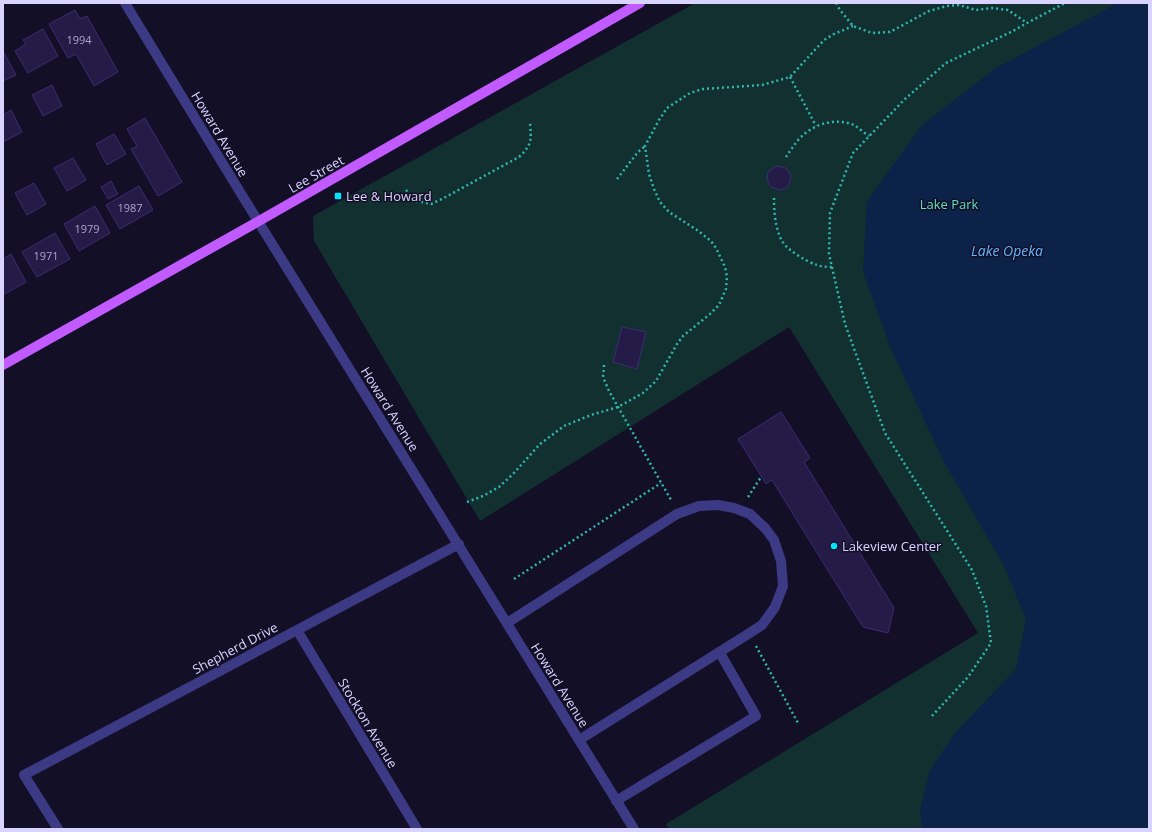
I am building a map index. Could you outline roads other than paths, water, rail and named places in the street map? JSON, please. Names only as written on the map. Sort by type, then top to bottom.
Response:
[{"type":"main road","name":"Lee Street","points":[[3,365],[259,222],[640,3]]},
{"type":"street","name":"Howard Avenue","points":[[126,3],[259,222],[634,829]]},
{"type":"street","points":[[507,623],[677,514],[699,506],[718,504],[750,514],[765,528],[774,540],[782,560],[783,586],[775,607],[762,625],[720,653],[579,740]]},
{"type":"street","name":"Shepherd Drive","points":[[58,829],[24,774],[459,544]]},
{"type":"street","name":"Stockton Avenue","points":[[297,630],[417,829]]},
{"type":"street","points":[[616,800],[756,716],[720,653]]},
{"type":"water","name":"Lake Opeka","points":[[1118,3],[1149,3],[1149,829],[922,829],[920,809],[930,770],[955,733],[1016,669],[1026,620],[1004,566],[943,460],[891,349],[863,272],[867,201],[922,125],[996,68]]},
{"type":"place","name":"Lee & Howard","points":[[338,196]]},
{"type":"place","name":"Lakeview Center","points":[[834,546]]},
{"type":"park label","name":"Lake Park","points":[[949,204]]}]
